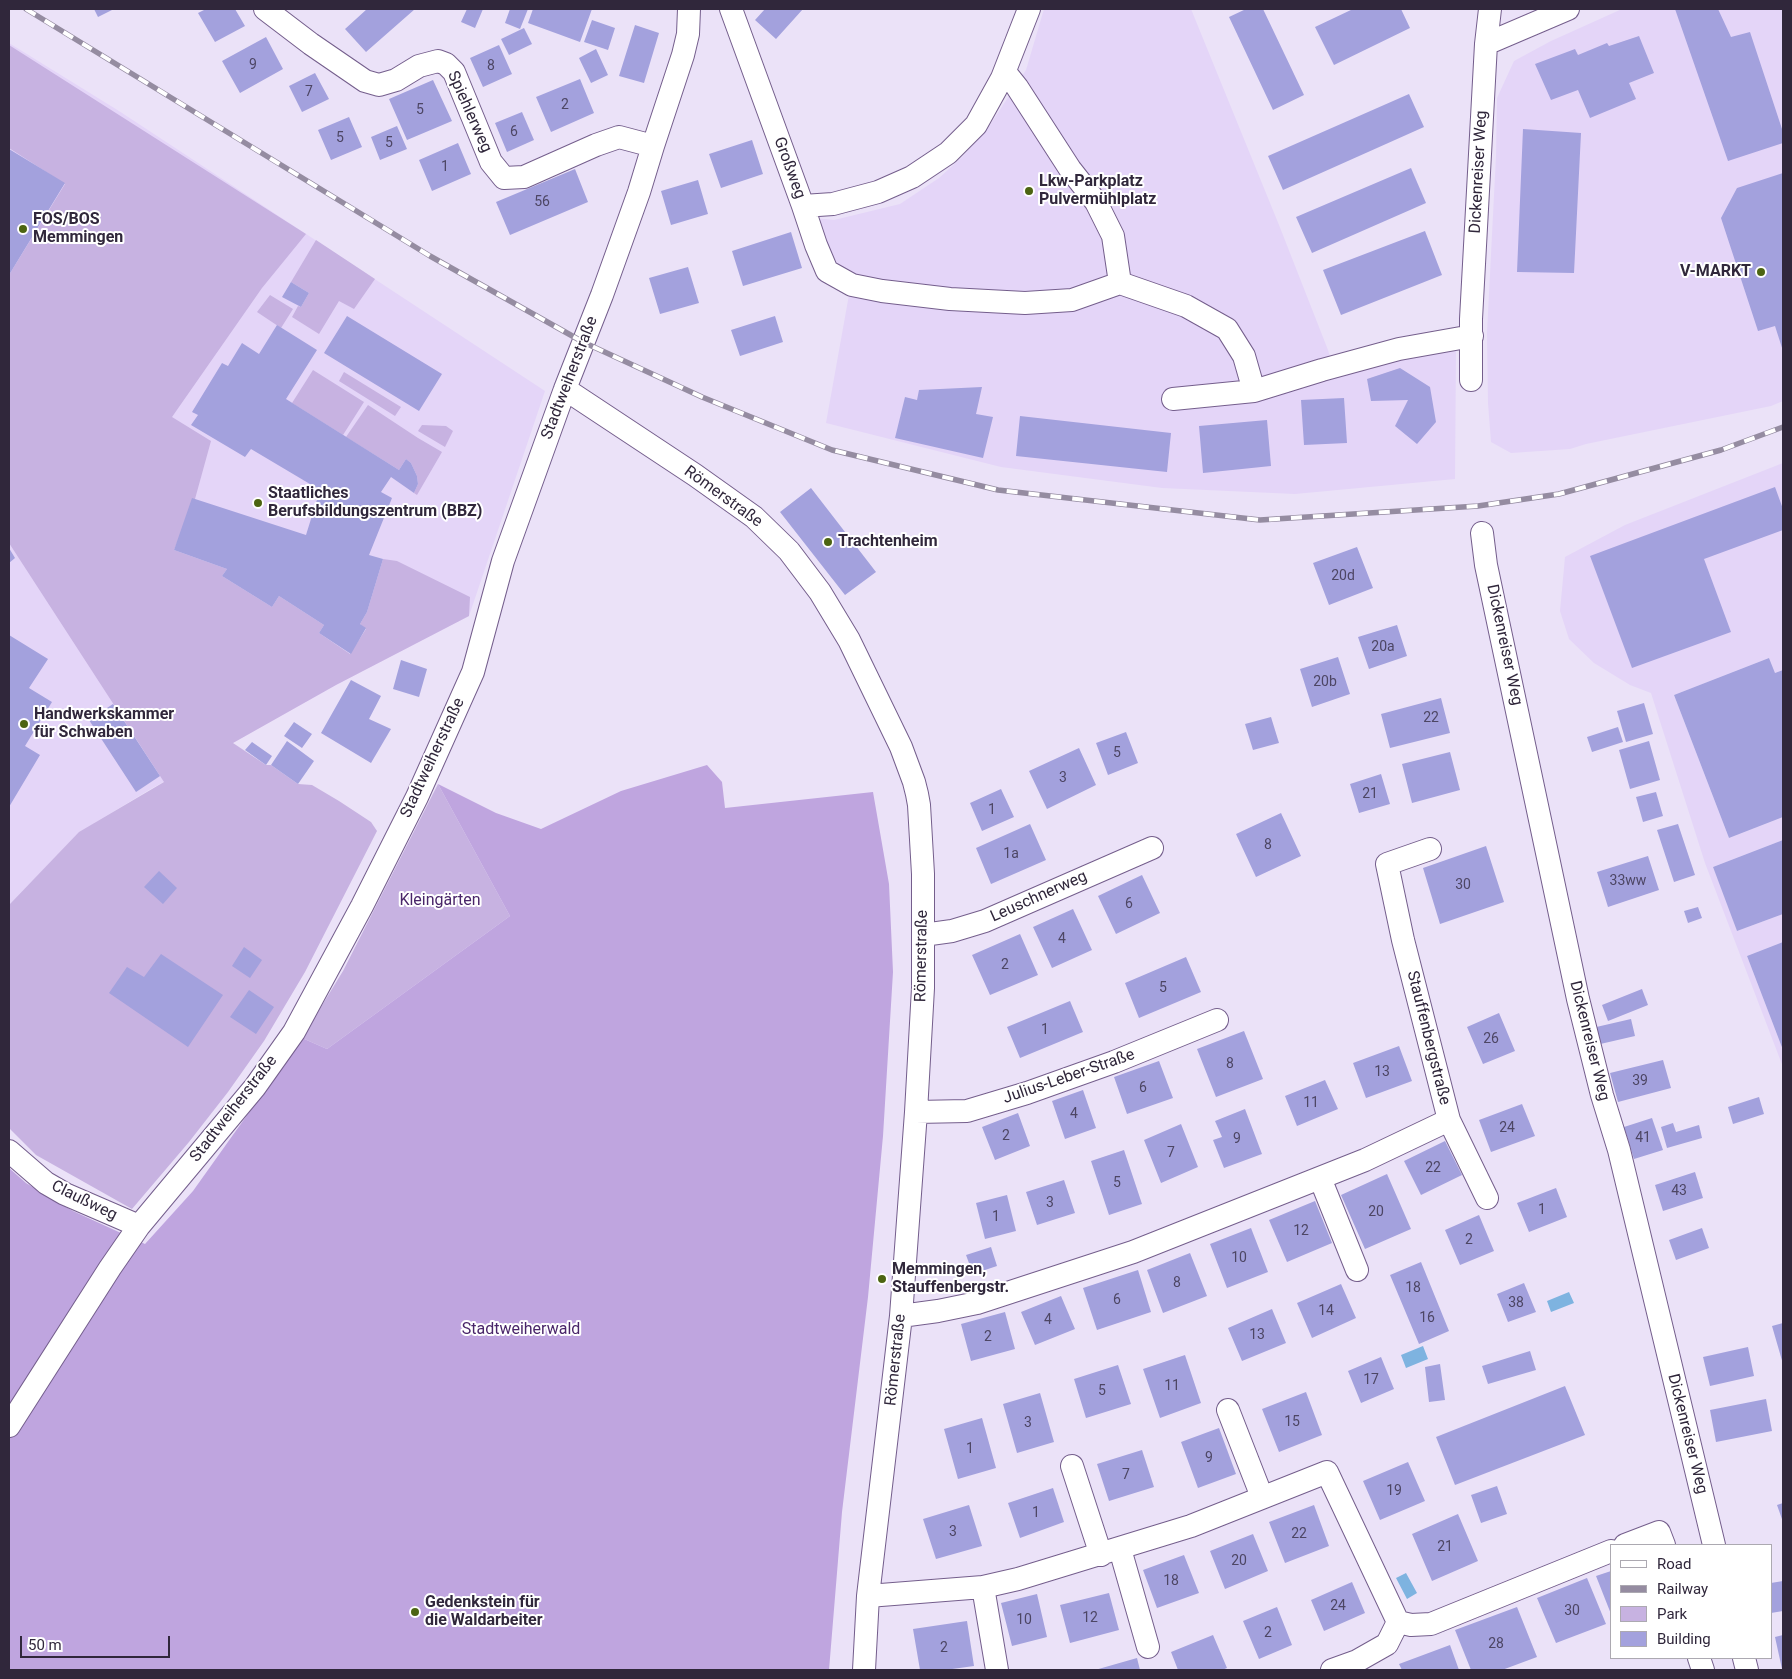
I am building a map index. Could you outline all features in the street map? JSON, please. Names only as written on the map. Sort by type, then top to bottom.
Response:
[{"type":"street","name":"Spiehlerweg","points":[[265,9],[311,44],[365,81],[379,85],[396,80],[419,66],[438,61],[446,64],[454,72],[491,162],[504,178],[524,177],[596,145],[619,137],[653,146]]},
{"type":"street","name":"Stadtweiherstraße","points":[[9,1426],[139,1226],[255,1087],[288,1040],[362,906],[421,788],[473,672],[503,561],[639,192],[683,55],[688,34],[689,9]]},
{"type":"street","name":"Großweg","points":[[731,9],[816,245],[828,271],[852,285],[882,291],[950,299],[1025,303],[1072,300],[1120,283]]},
{"type":"street","points":[[803,206],[833,204],[878,192],[912,177],[948,153],[976,125],[1005,72],[1029,9]]},
{"type":"street","name":"Dickenreiser Weg","points":[[1471,380],[1486,44],[1490,9]]},
{"type":"street","points":[[1486,44],[1568,9]]},
{"type":"street","points":[[1005,72],[1022,94],[1070,169],[1096,202],[1113,236],[1120,283],[1186,306],[1227,329],[1244,356],[1254,391]]},
{"type":"street","points":[[1173,399],[1254,391],[1399,349],[1472,336]]},
{"type":"street","name":"Römerstraße","points":[[565,389],[695,475],[754,517],[789,551],[820,592],[858,658],[900,747],[914,782],[920,805],[923,874],[923,988],[916,1112],[901,1316],[868,1596],[864,1670]]},
{"type":"street","name":"Dickenreiser Weg","points":[[1482,533],[1488,574],[1578,999],[1602,1095],[1619,1150],[1714,1544]]},
{"type":"street","name":"Leuschnerweg","points":[[923,935],[952,931],[985,921],[1152,848]]},
{"type":"street","name":"Stauffenbergstraße","points":[[901,1316],[977,1303],[1133,1252],[1365,1160],[1449,1120],[1403,940],[1387,864],[1430,849]]},
{"type":"street","name":"Julius-Leber-Straße","points":[[916,1112],[968,1111],[1027,1093],[1114,1062],[1218,1020]]},
{"type":"street","points":[[1449,1120],[1486,1198]]},
{"type":"street","name":"Claußweg","points":[[9,1151],[52,1186],[139,1226]]},
{"type":"street","points":[[1320,1178],[1357,1270]]},
{"type":"street","points":[[1228,1410],[1262,1497]]},
{"type":"street","points":[[1072,1466],[1110,1552],[1148,1647]]},
{"type":"street","points":[[868,1596],[983,1587],[1110,1552],[1191,1526],[1327,1472],[1398,1622]]},
{"type":"street","points":[[1628,1544],[1659,1532],[1664,1544]]},
{"type":"street","points":[[1398,1622],[1410,1625],[1431,1624],[1610,1551]]},
{"type":"street","points":[[983,1587],[997,1670]]},
{"type":"street","points":[[1332,1670],[1357,1661],[1387,1644],[1398,1622]]},
{"type":"shaded area","points":[[1044,9],[1191,9],[1279,225],[1328,350],[1336,377],[1412,356],[1456,351],[1455,479],[1295,494],[1162,488],[1001,467],[826,423],[852,278],[837,263],[815,218],[834,220],[900,204],[939,178],[962,157],[988,128],[1026,70]]},
{"type":"shaded area","points":[[1622,9],[1783,9],[1783,401],[1771,406],[1586,444],[1570,449],[1511,453],[1491,442],[1488,403],[1487,333],[1497,98],[1514,61],[1551,41]]},
{"type":"shaded area","name":"Staatliches Berufsbildungszentrum (BBZ)","points":[[9,43],[119,111],[545,391],[469,616],[336,685],[149,790],[80,832],[9,905]]},
{"type":"shaded area","points":[[1783,463],[1783,670],[1775,673],[1769,658],[1674,695],[1729,838],[1783,817],[1783,840],[1713,867],[1737,931],[1783,914],[1783,942],[1747,956],[1783,1050],[1783,1067],[1705,863],[1651,693],[1630,685],[1594,663],[1569,639],[1560,611],[1565,557],[1625,525]]},
{"type":"green space","points":[[9,45],[306,234],[262,288],[172,417],[211,441],[195,499],[174,550],[227,569],[222,576],[272,607],[279,596],[324,625],[319,633],[350,654],[366,629],[360,624],[367,612],[383,559],[397,561],[470,597],[469,616],[336,685],[233,743],[266,765],[271,765],[298,784],[312,785],[339,801],[371,822],[377,831],[305,972],[264,1041],[228,1092],[189,1142],[132,1209],[36,1155],[9,1128],[9,905],[79,832],[164,782],[9,543],[9,275],[65,184],[9,148]]},
{"type":"green space","points":[[316,240],[375,279],[354,309],[339,301],[319,334],[292,317],[298,306],[301,307],[309,293],[291,282]]},
{"type":"green space","points":[[270,295],[293,309],[281,328],[257,312]]},
{"type":"green space","points":[[313,370],[364,402],[343,435],[292,403]]},
{"type":"green space","points":[[344,372],[401,407],[395,416],[339,381]]},
{"type":"green space","points":[[368,405],[442,452],[417,495],[414,493],[418,484],[417,476],[411,463],[406,459],[399,470],[346,437]]},
{"type":"green space","points":[[422,425],[446,426],[453,431],[445,447],[418,431]]},
{"type":"green space","name":"Stadtweiherwald","points":[[707,765],[722,782],[725,808],[873,792],[889,884],[893,972],[883,1136],[868,1297],[842,1512],[829,1670],[9,1670],[9,1168],[26,1183],[73,1211],[145,1244],[193,1191],[302,1038],[327,1049],[510,916],[438,784],[496,813],[541,829],[621,791]]},
{"type":"green space","name":"Kleingärten","points":[[438,784],[510,916],[327,1049],[302,1038],[343,971]]},
{"type":"water","points":[[1569,1292],[1574,1303],[1551,1312],[1547,1301]]},
{"type":"water","points":[[1423,1346],[1428,1359],[1406,1368],[1401,1355]]},
{"type":"water","points":[[1406,1573],[1417,1593],[1407,1599],[1396,1578]]},
{"type":"building","points":[[94,9],[114,9],[98,17]]},
{"type":"building","points":[[206,9],[235,9],[245,26],[215,42],[198,13]]},
{"type":"building","points":[[367,9],[415,9],[366,52],[345,29]]},
{"type":"building","points":[[467,9],[483,9],[475,28],[461,22]]},
{"type":"building","points":[[510,9],[528,9],[520,29],[505,23]]},
{"type":"building","points":[[533,9],[592,9],[580,42],[528,23]]},
{"type":"building","points":[[765,9],[803,9],[776,39],[755,20]]},
{"type":"building","points":[[1246,9],[1263,9],[1304,95],[1273,110],[1229,17]]},
{"type":"building","points":[[1353,9],[1401,9],[1410,28],[1334,65],[1315,27]]},
{"type":"building","points":[[1675,9],[1718,9],[1731,37],[1750,32],[1783,132],[1783,143],[1728,161]]},
{"type":"building","points":[[592,20],[615,28],[608,50],[584,42]]},
{"type":"building","points":[[635,25],[659,33],[644,83],[619,76]]},
{"type":"building","points":[[524,28],[532,44],[509,55],[501,39]]},
{"type":"building","points":[[1639,36],[1654,73],[1629,83],[1636,99],[1590,118],[1578,90],[1551,100],[1535,64],[1575,49],[1578,55],[1607,43],[1609,46]]},
{"type":"building","points":[[266,37],[283,69],[240,93],[222,61]]},
{"type":"building","points":[[499,45],[512,74],[483,87],[470,58]]},
{"type":"building","points":[[596,49],[608,75],[591,83],[579,58]]},
{"type":"building","points":[[315,73],[329,99],[302,112],[289,86]]},
{"type":"building","points":[[580,79],[594,113],[551,132],[536,97]]},
{"type":"building","points":[[433,80],[452,121],[407,140],[389,99]]},
{"type":"building","points":[[1409,94],[1424,127],[1283,190],[1268,156]]},
{"type":"building","points":[[522,112],[534,140],[507,152],[495,123]]},
{"type":"building","points":[[349,117],[362,147],[331,160],[318,130]]},
{"type":"building","points":[[397,126],[407,149],[380,160],[371,137]]},
{"type":"building","points":[[1523,129],[1581,133],[1574,273],[1517,272]]},
{"type":"building","points":[[752,140],[763,174],[721,188],[709,154]]},
{"type":"building","points":[[458,143],[471,174],[432,191],[419,160]]},
{"type":"building","name":"FOS/BOS Memmingen","points":[[9,149],[65,183],[9,275]]},
{"type":"building","points":[[1411,168],[1426,203],[1312,253],[1296,217]]},
{"type":"building","points":[[575,169],[588,202],[510,235],[496,202]]},
{"type":"building","name":"V-MARKT","points":[[1783,173],[1783,351],[1775,326],[1758,331],[1721,218],[1737,188]]},
{"type":"building","points":[[698,180],[708,214],[671,225],[661,191]]},
{"type":"building","points":[[1425,231],[1442,275],[1341,315],[1323,270]]},
{"type":"building","points":[[791,232],[802,268],[743,286],[732,251]]},
{"type":"building","points":[[688,267],[699,303],[660,314],[649,278]]},
{"type":"building","points":[[291,282],[309,293],[301,307],[282,297]]},
{"type":"building","points":[[347,316],[442,374],[419,411],[324,353]]},
{"type":"building","points":[[775,316],[783,342],[740,356],[731,330]]},
{"type":"building","points":[[277,325],[317,350],[286,399],[399,470],[406,459],[411,463],[417,476],[418,484],[414,493],[391,477],[381,492],[392,498],[369,555],[383,559],[367,612],[360,624],[366,628],[351,654],[319,633],[324,625],[279,596],[272,607],[222,576],[227,569],[174,550],[192,498],[306,535],[320,490],[251,449],[245,457],[191,425],[198,415],[192,412],[222,363],[228,366],[242,343],[259,354]]},
{"type":"building","points":[[1400,368],[1430,387],[1436,422],[1417,444],[1395,426],[1408,400],[1371,401],[1367,379]]},
{"type":"building","points":[[982,387],[976,414],[993,417],[983,458],[895,438],[905,397],[917,400],[919,390]]},
{"type":"building","points":[[1344,398],[1347,443],[1304,445],[1301,400]]},
{"type":"building","points":[[1020,416],[1171,433],[1167,472],[1016,456]]},
{"type":"building","points":[[1267,420],[1271,466],[1203,473],[1199,426]]},
{"type":"building","points":[[1775,487],[1783,509],[1783,530],[1704,559],[1731,632],[1632,668],[1590,556]]},
{"type":"building","name":"Trachtenheim","points":[[811,488],[876,572],[845,595],[780,512]]},
{"type":"building","points":[[1357,547],[1373,588],[1329,605],[1313,563]]},
{"type":"building","points":[[9,548],[15,558],[9,563]]},
{"type":"building","points":[[1397,625],[1407,656],[1369,669],[1358,637]]},
{"type":"building","name":"Handwerkskammer für Schwaben","points":[[9,635],[48,659],[29,688],[52,702],[25,746],[40,755],[9,807]]},
{"type":"building","points":[[1338,657],[1350,694],[1312,707],[1300,669]]},
{"type":"building","points":[[1769,658],[1775,673],[1783,670],[1783,817],[1729,838],[1674,695]]},
{"type":"building","points":[[401,660],[427,669],[419,697],[393,689]]},
{"type":"building","points":[[351,680],[381,696],[369,719],[391,729],[371,763],[321,733]]},
{"type":"building","points":[[1441,698],[1450,733],[1390,748],[1381,714]]},
{"type":"building","points":[[1644,703],[1653,734],[1626,742],[1617,711]]},
{"type":"building","points":[[113,704],[160,776],[136,792],[89,720]]},
{"type":"building","points":[[1271,717],[1279,743],[1253,750],[1245,724]]},
{"type":"building","points":[[294,722],[312,734],[302,748],[284,736]]},
{"type":"building","points":[[1618,727],[1623,742],[1592,752],[1587,737]]},
{"type":"building","points":[[1126,732],[1138,763],[1108,775],[1096,743]]},
{"type":"building","points":[[287,741],[314,761],[298,784],[271,765]]},
{"type":"building","points":[[1649,741],[1660,780],[1630,789],[1619,750]]},
{"type":"building","points":[[252,742],[272,756],[266,765],[245,750]]},
{"type":"building","points":[[1079,748],[1096,785],[1047,809],[1029,771]]},
{"type":"building","points":[[1450,752],[1460,790],[1412,803],[1402,764]]},
{"type":"building","points":[[1381,774],[1390,804],[1359,813],[1350,784]]},
{"type":"building","points":[[1001,789],[1014,817],[982,831],[970,803]]},
{"type":"building","points":[[1656,792],[1663,816],[1643,822],[1636,797]]},
{"type":"building","points":[[1281,813],[1301,856],[1256,877],[1236,834]]},
{"type":"building","points":[[1030,824],[1046,860],[991,884],[976,848]]},
{"type":"building","points":[[1678,824],[1695,875],[1674,882],[1657,830]]},
{"type":"building","points":[[1783,840],[1783,914],[1737,931],[1713,867]]},
{"type":"building","points":[[1486,846],[1504,902],[1440,924],[1423,868]]},
{"type":"building","points":[[1648,856],[1659,890],[1608,907],[1597,872]]},
{"type":"building","points":[[159,871],[177,888],[163,904],[144,887]]},
{"type":"building","points":[[1142,875],[1160,913],[1116,934],[1098,896]]},
{"type":"building","points":[[1698,907],[1702,918],[1688,923],[1684,911]]},
{"type":"building","points":[[1073,909],[1092,950],[1052,968],[1033,927]]},
{"type":"building","points":[[1020,934],[1038,975],[990,995],[972,955]]},
{"type":"building","points":[[1783,942],[1783,1050],[1747,956]]},
{"type":"building","points":[[244,947],[262,960],[250,978],[232,966]]},
{"type":"building","points":[[161,954],[223,995],[188,1047],[109,993],[127,967],[144,977]]},
{"type":"building","points":[[1186,957],[1201,992],[1139,1018],[1125,983]]},
{"type":"building","points":[[1642,989],[1648,1005],[1608,1021],[1602,1005]]},
{"type":"building","points":[[249,990],[274,1007],[256,1034],[230,1017]]},
{"type":"building","points":[[1070,1001],[1083,1032],[1020,1058],[1007,1027]]},
{"type":"building","points":[[1499,1013],[1515,1051],[1483,1064],[1467,1027]]},
{"type":"building","points":[[1631,1019],[1635,1036],[1596,1045],[1592,1028]]},
{"type":"building","points":[[1244,1031],[1263,1079],[1216,1097],[1197,1049]]},
{"type":"building","points":[[1399,1046],[1412,1081],[1366,1098],[1353,1063]]},
{"type":"building","points":[[1663,1060],[1671,1088],[1618,1102],[1610,1073]]},
{"type":"building","points":[[1159,1061],[1173,1098],[1127,1114],[1114,1077]]},
{"type":"building","points":[[1325,1080],[1338,1109],[1297,1126],[1285,1096]]},
{"type":"building","points":[[1083,1090],[1096,1128],[1065,1139],[1052,1101]]},
{"type":"building","points":[[1759,1097],[1764,1114],[1733,1124],[1728,1107]]},
{"type":"building","points":[[1522,1104],[1535,1136],[1491,1152],[1479,1120]]},
{"type":"building","points":[[1245,1109],[1262,1154],[1224,1168],[1213,1140],[1222,1137],[1215,1121]]},
{"type":"building","points":[[1018,1113],[1030,1146],[995,1160],[982,1127]]},
{"type":"building","points":[[1652,1118],[1663,1150],[1634,1159],[1624,1127]]},
{"type":"building","points":[[1673,1123],[1676,1132],[1699,1125],[1702,1138],[1667,1148],[1661,1127]]},
{"type":"building","points":[[1181,1124],[1198,1167],[1161,1183],[1144,1140]]},
{"type":"building","points":[[1445,1141],[1462,1175],[1421,1195],[1404,1161]]},
{"type":"building","points":[[1124,1150],[1142,1204],[1109,1215],[1091,1161]]},
{"type":"building","points":[[1695,1172],[1703,1198],[1663,1211],[1655,1185]]},
{"type":"building","points":[[1387,1174],[1411,1229],[1365,1249],[1341,1195]]},
{"type":"building","points":[[1064,1180],[1075,1213],[1037,1225],[1026,1192]]},
{"type":"building","points":[[1556,1188],[1567,1217],[1529,1232],[1517,1203]]},
{"type":"building","points":[[1007,1195],[1016,1231],[985,1239],[976,1203]]},
{"type":"building","points":[[1315,1201],[1332,1243],[1287,1262],[1269,1220]]},
{"type":"building","points":[[1479,1215],[1494,1251],[1460,1265],[1445,1230]]},
{"type":"building","points":[[1251,1228],[1268,1272],[1227,1288],[1210,1244]]},
{"type":"building","points":[[1702,1228],[1709,1248],[1676,1260],[1669,1240]]},
{"type":"building","points":[[991,1247],[997,1266],[973,1274],[966,1255]]},
{"type":"building","points":[[1190,1253],[1207,1296],[1163,1313],[1147,1270]]},
{"type":"building","points":[[1421,1262],[1449,1331],[1419,1344],[1390,1275]]},
{"type":"building","points":[[1138,1270],[1151,1312],[1097,1330],[1083,1288]]},
{"type":"building","points":[[1524,1283],[1536,1312],[1508,1322],[1497,1294]]},
{"type":"building","points":[[1341,1284],[1356,1318],[1312,1338],[1297,1303]]},
{"type":"building","points":[[1061,1296],[1075,1329],[1035,1345],[1021,1312]]},
{"type":"building","points":[[1272,1309],[1286,1343],[1242,1361],[1228,1328]]},
{"type":"building","points":[[1005,1312],[1015,1349],[971,1361],[961,1324]]},
{"type":"building","points":[[1783,1323],[1783,1364],[1772,1326]]},
{"type":"building","points":[[1748,1347],[1754,1376],[1710,1386],[1703,1357]]},
{"type":"building","points":[[1530,1351],[1536,1370],[1488,1384],[1482,1366]]},
{"type":"building","points":[[1185,1355],[1201,1403],[1160,1418],[1143,1369]]},
{"type":"building","points":[[1381,1357],[1394,1389],[1361,1403],[1348,1371]]},
{"type":"building","points":[[1440,1364],[1445,1400],[1429,1402],[1425,1367]]},
{"type":"building","points":[[1118,1365],[1131,1404],[1086,1418],[1074,1379]]},
{"type":"building","points":[[1565,1386],[1585,1435],[1455,1485],[1436,1437]]},
{"type":"building","points":[[1306,1392],[1322,1435],[1279,1452],[1262,1409]]},
{"type":"building","points":[[1040,1393],[1054,1442],[1017,1453],[1003,1404]]},
{"type":"building","points":[[1766,1399],[1772,1431],[1716,1442],[1710,1410]]},
{"type":"building","points":[[982,1418],[996,1468],[958,1479],[944,1429]]},
{"type":"building","points":[[1219,1428],[1236,1474],[1198,1488],[1181,1442]]},
{"type":"building","points":[[1142,1450],[1154,1487],[1109,1501],[1097,1464]]},
{"type":"building","points":[[1408,1462],[1425,1501],[1380,1520],[1363,1481]]},
{"type":"building","points":[[1497,1486],[1507,1514],[1481,1523],[1471,1495]]},
{"type":"building","points":[[1053,1488],[1064,1522],[1020,1538],[1008,1503]]},
{"type":"building","points":[[1783,1503],[1783,1522],[1777,1505]]},
{"type":"building","points":[[969,1505],[982,1546],[936,1559],[923,1519]]},
{"type":"building","points":[[1314,1505],[1329,1546],[1285,1563],[1269,1522]]},
{"type":"building","points":[[1458,1514],[1478,1561],[1432,1581],[1412,1534]]},
{"type":"building","points":[[1253,1534],[1268,1571],[1225,1589],[1210,1551]]},
{"type":"building","points":[[1184,1555],[1199,1593],[1157,1608],[1143,1570]]},
{"type":"building","points":[[1610,1571],[1610,1611],[1596,1576]]},
{"type":"building","points":[[1587,1578],[1606,1624],[1556,1643],[1537,1598]]},
{"type":"building","points":[[1783,1581],[1783,1611],[1772,1613],[1772,1583]]},
{"type":"building","points":[[1352,1582],[1365,1613],[1324,1631],[1311,1600]]},
{"type":"building","points":[[1109,1593],[1119,1630],[1070,1643],[1060,1605]]},
{"type":"building","points":[[1037,1594],[1047,1637],[1012,1646],[1001,1603]]},
{"type":"building","points":[[1277,1607],[1292,1645],[1259,1659],[1243,1621]]},
{"type":"building","points":[[1517,1607],[1537,1657],[1502,1670],[1471,1670],[1455,1630]]},
{"type":"building","points":[[967,1621],[974,1666],[945,1670],[920,1670],[913,1629]]},
{"type":"building","points":[[1213,1635],[1227,1668],[1222,1670],[1178,1670],[1171,1652]]},
{"type":"building","points":[[1783,1635],[1783,1669],[1782,1669],[1775,1637]]},
{"type":"building","points":[[1450,1645],[1459,1670],[1402,1670],[1399,1664]]},
{"type":"building","points":[[1137,1658],[1140,1670],[1095,1670]]},
{"type":"railway","points":[[26,9],[430,256],[583,342],[702,397],[832,450],[998,490],[1260,520],[1478,506],[1559,494],[1721,450],[1783,427]]},
{"type":"place","name":"Lkw-Parkplatz Pulvermühlplatz","points":[[1029,191]]},
{"type":"place","name":"FOS/BOS Memmingen","points":[[23,229]]},
{"type":"place","name":"V-MARKT","points":[[1761,272]]},
{"type":"place","name":"Staatliches Berufsbildungszentrum (BBZ)","points":[[258,503]]},
{"type":"place","name":"Trachtenheim","points":[[828,542]]},
{"type":"place","name":"Handwerkskammer für Schwaben","points":[[24,724]]},
{"type":"place","name":"Memmingen, Stauffenbergstr.","points":[[882,1279]]},
{"type":"place","name":"Gedenkstein für die Waldarbeiter","points":[[415,1612]]}]
